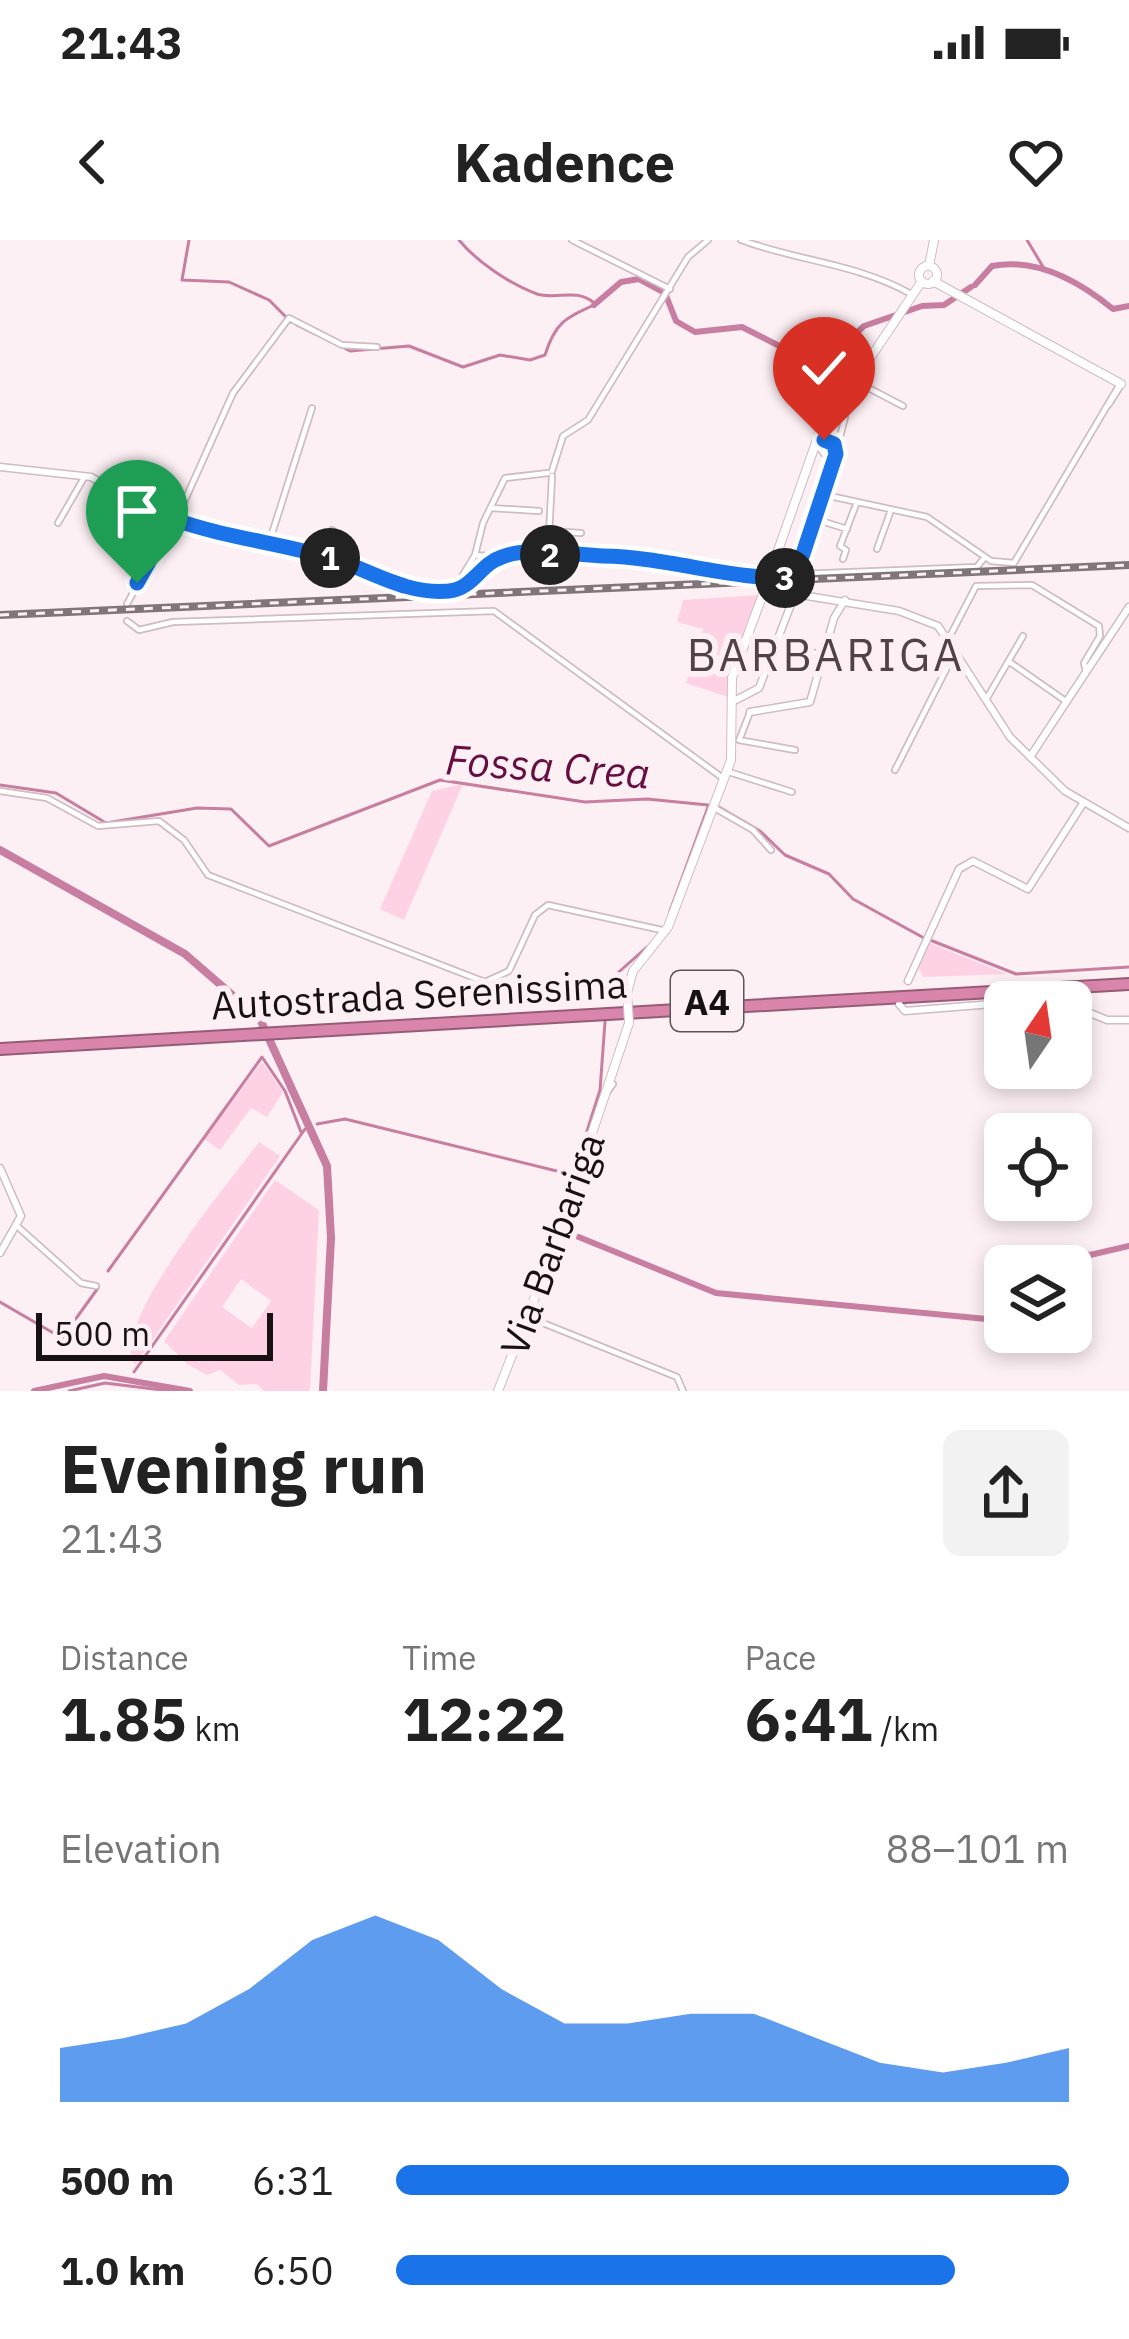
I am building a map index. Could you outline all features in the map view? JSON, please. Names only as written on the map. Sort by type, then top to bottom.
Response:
[{"type":"highway","name":"Autostrada Serenissima","points":[[0,1045],[1129,980]]},
{"type":"main road","points":[[933,274],[934,240]]},
{"type":"main road","points":[[922,281],[920,271],[933,274],[1122,391]]},
{"type":"main road","points":[[769,578],[815,444],[891,320],[933,274]]},
{"type":"main road","points":[[1018,326],[1122,391]]},
{"type":"main road","name":"Via Barbariga","points":[[498,1391],[528,1317],[628,1023],[627,993],[633,971],[666,931],[725,775],[732,716],[739,698],[731,686],[763,594]]},
{"type":"street","points":[[572,240],[668,292]]},
{"type":"street","points":[[548,555],[551,474],[563,436],[588,420],[688,257],[708,240]]},
{"type":"street","points":[[742,240],[785,256],[867,272],[911,294]]},
{"type":"street","points":[[127,604],[175,520],[233,393],[289,318],[342,346],[377,346]]},
{"type":"street","points":[[856,382],[903,406]]},
{"type":"street","points":[[825,495],[932,520],[984,558],[996,563],[1016,561],[1109,404],[1122,391]]},
{"type":"street","points":[[268,546],[312,409]]},
{"type":"street","points":[[801,574],[845,417]]},
{"type":"street","points":[[824,436],[841,436]]},
{"type":"street","points":[[824,436],[837,452]]},
{"type":"street","points":[[815,444],[833,467]]},
{"type":"street","points":[[810,463],[837,452]]},
{"type":"street","points":[[0,466],[85,476],[175,520],[322,556],[432,591],[464,586],[501,557]]},
{"type":"street","points":[[459,581],[476,555],[489,508],[507,476],[551,474]]},
{"type":"street","points":[[58,523],[85,476]]},
{"type":"street","points":[[843,559],[846,550],[840,547],[857,502]]},
{"type":"street","points":[[489,508],[539,512]]},
{"type":"street","points":[[877,549],[891,509]]},
{"type":"street","points":[[517,525],[518,511]]},
{"type":"street","points":[[818,520],[847,529]]},
{"type":"street","points":[[322,556],[332,530]]},
{"type":"street","points":[[549,531],[581,533]]},
{"type":"street","points":[[476,555],[625,557],[769,578],[976,567],[984,558]]},
{"type":"street","points":[[949,638],[976,586],[1032,584],[1099,626],[1100,636],[1083,665],[1086,672]]},
{"type":"street","points":[[795,750],[739,741],[746,710],[739,698],[759,688],[793,596],[845,600],[911,614],[949,638],[984,703],[1030,757],[1083,803],[1129,828]]},
{"type":"street","points":[[732,716],[810,702],[833,617],[845,600]]},
{"type":"street","points":[[1030,757],[1129,607]]},
{"type":"street","points":[[128,621],[139,630],[160,622],[494,611],[725,775],[792,792]]},
{"type":"street","points":[[984,703],[1023,636]]},
{"type":"street","points":[[775,644],[819,654]]},
{"type":"street","points":[[895,770],[956,650]]},
{"type":"street","points":[[1010,663],[1066,702]]},
{"type":"street","points":[[0,791],[65,805],[98,826],[159,821],[184,840],[208,874],[485,982],[509,971],[536,915],[548,905],[666,931]]},
{"type":"street","points":[[908,981],[955,874],[974,861],[1028,889],[1083,803]]},
{"type":"street","points":[[713,807],[753,830],[771,850]]},
{"type":"street","points":[[899,1004],[905,1011],[984,1005]]},
{"type":"street","points":[[1092,1013],[1112,1021],[1129,1020]]},
{"type":"street","name":"Via Barbariga","points":[[604,1097],[613,1084]]},
{"type":"street","points":[[0,1168],[20,1212],[0,1252]]},
{"type":"street","points":[[17,1226],[81,1283],[96,1286]]},
{"type":"street","points":[[528,1317],[681,1380],[683,1391]]},
{"type":"shaded area","points":[[759,595],[729,675],[728,697],[686,683],[703,629],[677,622],[683,600]]},
{"type":"shaded area","points":[[463,784],[404,920],[380,909],[432,791]]},
{"type":"shaded area","points":[[927,942],[1007,974],[923,977],[917,964]]},
{"type":"shaded area","points":[[262,1062],[283,1092],[267,1117],[251,1108],[220,1150],[204,1139]]},
{"type":"shaded area","points":[[259,1142],[280,1156],[135,1365],[131,1346],[155,1288]]},
{"type":"shaded area","points":[[275,1180],[319,1210],[310,1391],[264,1391],[257,1384],[239,1385],[220,1370],[207,1375],[187,1364],[164,1341]],"holes":[[[241,1279],[271,1301],[252,1328],[222,1307]]]},
{"type":"waterway","points":[[189,240],[182,280],[229,282],[269,300],[286,317]]},
{"type":"waterway","points":[[459,240],[484,264],[527,290],[593,302]]},
{"type":"waterway","points":[[1027,240],[1045,270]]},
{"type":"waterway","points":[[975,285],[992,266],[1025,265],[1072,281],[1113,309],[1129,306]]},
{"type":"waterway","points":[[594,305],[621,282],[639,279],[665,293],[676,321],[695,332],[742,327],[805,359],[825,344],[843,345],[864,326],[922,306],[944,305],[971,287]]},
{"type":"waterway","points":[[329,340],[350,351],[409,346],[463,367],[500,355],[530,360],[545,355],[562,323],[594,305]]},
{"type":"waterway","points":[[297,325],[315,334]]},
{"type":"waterway","name":"Fossa Crea","points":[[0,785],[56,793],[106,823],[197,808],[231,809],[269,846],[440,780],[585,802],[647,799],[708,805]]},
{"type":"waterway","name":"Fossa Crea","points":[[670,911],[708,807]]},
{"type":"waterway","points":[[719,807],[760,831],[785,855],[829,874],[853,899],[924,938]]},
{"type":"waterway","points":[[0,850],[185,954],[260,1019],[327,1166],[331,1238],[323,1391]]},
{"type":"waterway","points":[[930,940],[1016,974],[1129,967]]},
{"type":"waterway","name":"Fossa Crea","points":[[604,998],[612,978],[647,947]]},
{"type":"waterway","name":"Fossa Crea","points":[[575,1169],[600,1090],[605,1022]]},
{"type":"waterway","points":[[108,1271],[262,1057],[285,1091],[301,1132]]},
{"type":"waterway","points":[[317,1124],[345,1119],[573,1175],[548,1253]]},
{"type":"waterway","points":[[134,1372],[305,1129]]},
{"type":"waterway","points":[[564,1231],[716,1293],[984,1319]]},
{"type":"waterway","points":[[1092,1255],[1129,1246]]},
{"type":"waterway","points":[[0,1302],[62,1338],[98,1288]]},
{"type":"waterway","points":[[34,1391],[104,1376],[190,1391]]},
{"type":"waterway","points":[[69,1391],[105,1383],[170,1391]]},
{"type":"railway","points":[[0,615],[1129,565]]},
{"type":"district","name":"BARBARIGA","points":[[826,654]]},
{"type":"route","points":[[137,583],[173,519],[234,540],[332,559],[378,578],[432,591],[464,586],[496,559],[513,554],[614,556],[752,578],[795,578],[802,571],[836,454],[834,444],[824,440]]}]
